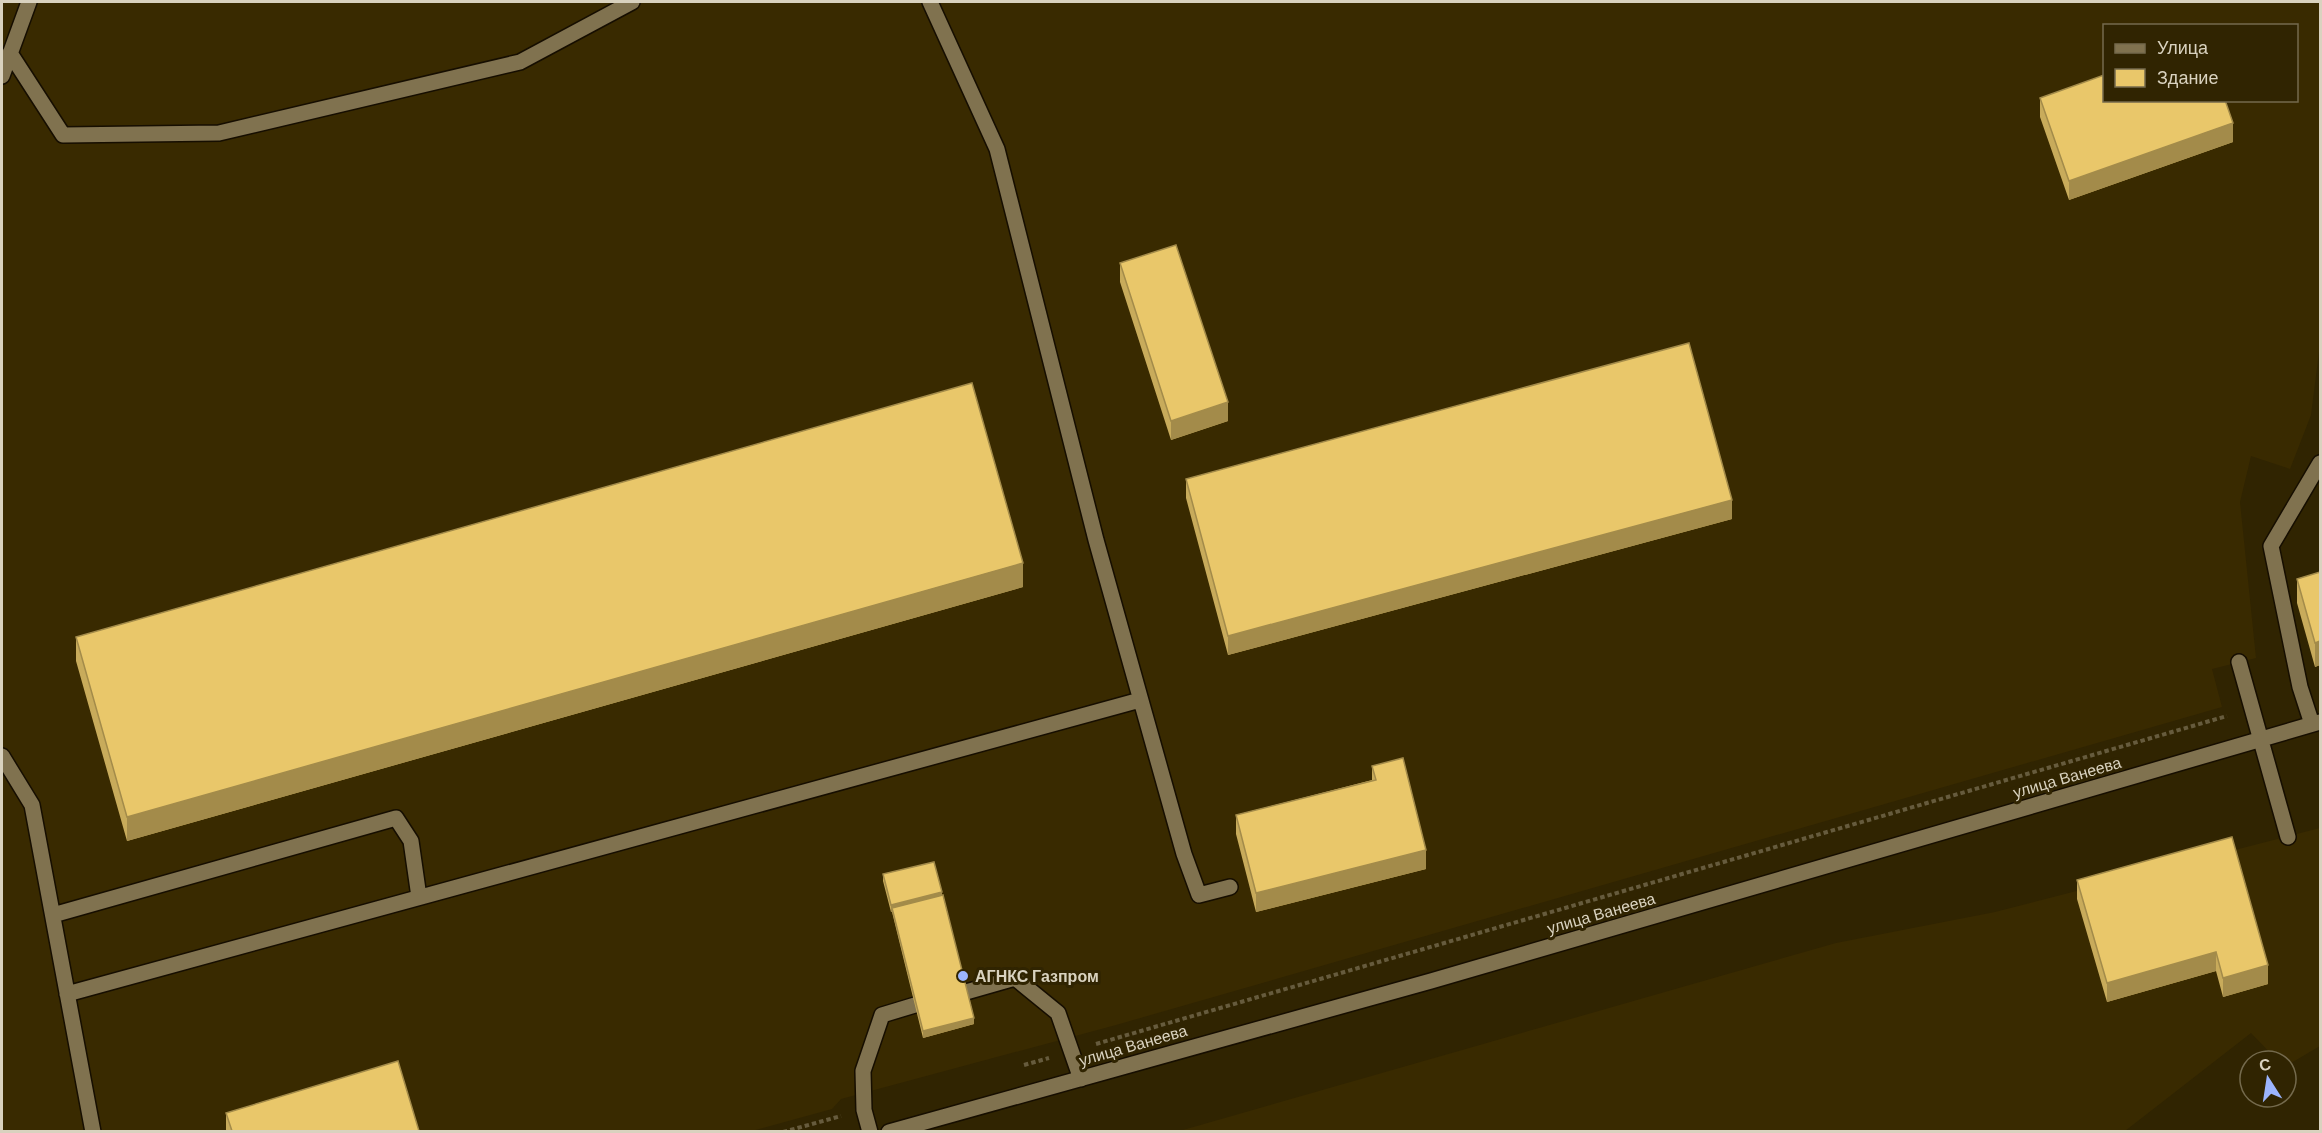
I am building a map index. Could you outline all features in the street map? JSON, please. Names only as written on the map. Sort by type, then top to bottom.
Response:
[{"type":"street","points":[[2,76],[29,2]]},
{"type":"street","points":[[10,53],[63,135],[219,133],[520,62],[632,2]]},
{"type":"street","points":[[930,2],[997,149],[1096,540],[1184,854],[1199,895],[1230,886]]},
{"type":"street","points":[[2316,723],[2300,687],[2271,546],[2320,463]]},
{"type":"street","points":[[2239,663],[2288,837]]},
{"type":"street","points":[[68,994],[1140,700]]},
{"type":"street","name":"улица Ванеева","points":[[889,1131],[1442,978],[2316,723]]},
{"type":"street","points":[[2,756],[32,805],[93,1131]]},
{"type":"street","points":[[53,915],[396,818],[411,842],[419,897]]},
{"type":"street","points":[[966,992],[1015,978],[1058,1012],[1081,1078]]},
{"type":"street","points":[[870,1131],[864,1110],[863,1071],[882,1015],[915,1005]]},
{"type":"path","points":[[1018,1066],[2252,709]]},
{"type":"path","points":[[783,1131],[864,1110]]},
{"type":"shaded area","points":[[2,2],[2320,2],[2320,344],[2311,415],[2290,469],[2251,456],[2240,502],[2256,658],[2212,669],[2222,707],[1116,1025],[841,1099],[832,1109],[752,1131],[2,1132]]},
{"type":"shaded area","points":[[2320,828],[2320,1046],[2298,1059],[2298,1049],[2266,1049],[2251,1033],[2125,1131],[1176,1132],[1836,943],[1995,912]]},
{"type":"building","points":[[2103,75],[2103,102],[2226,102],[2233,123],[2069,181],[2040,98]]},
{"type":"building","points":[[1176,245],[1228,402],[1171,421],[1120,263]]},
{"type":"building","points":[[1689,343],[1732,500],[1228,636],[1186,479]]},
{"type":"building","points":[[972,383],[1023,563],[127,817],[76,637]]},
{"type":"building","points":[[2320,572],[2320,641],[2315,643],[2297,579]]},
{"type":"building","points":[[1403,758],[1426,850],[1256,893],[1236,815],[1376,780],[1372,766]]},
{"type":"building","points":[[2232,837],[2268,965],[2223,978],[2216,952],[2107,983],[2077,880]]},
{"type":"building","points":[[934,862],[942,892],[891,905],[883,874]]},
{"type":"building","points":[[943,895],[974,1018],[923,1031],[892,908]]},
{"type":"building","points":[[398,1061],[419,1131],[232,1131],[226,1113]]},
{"type":"place","name":"АГНКС Газпром","points":[[963,976]]}]
